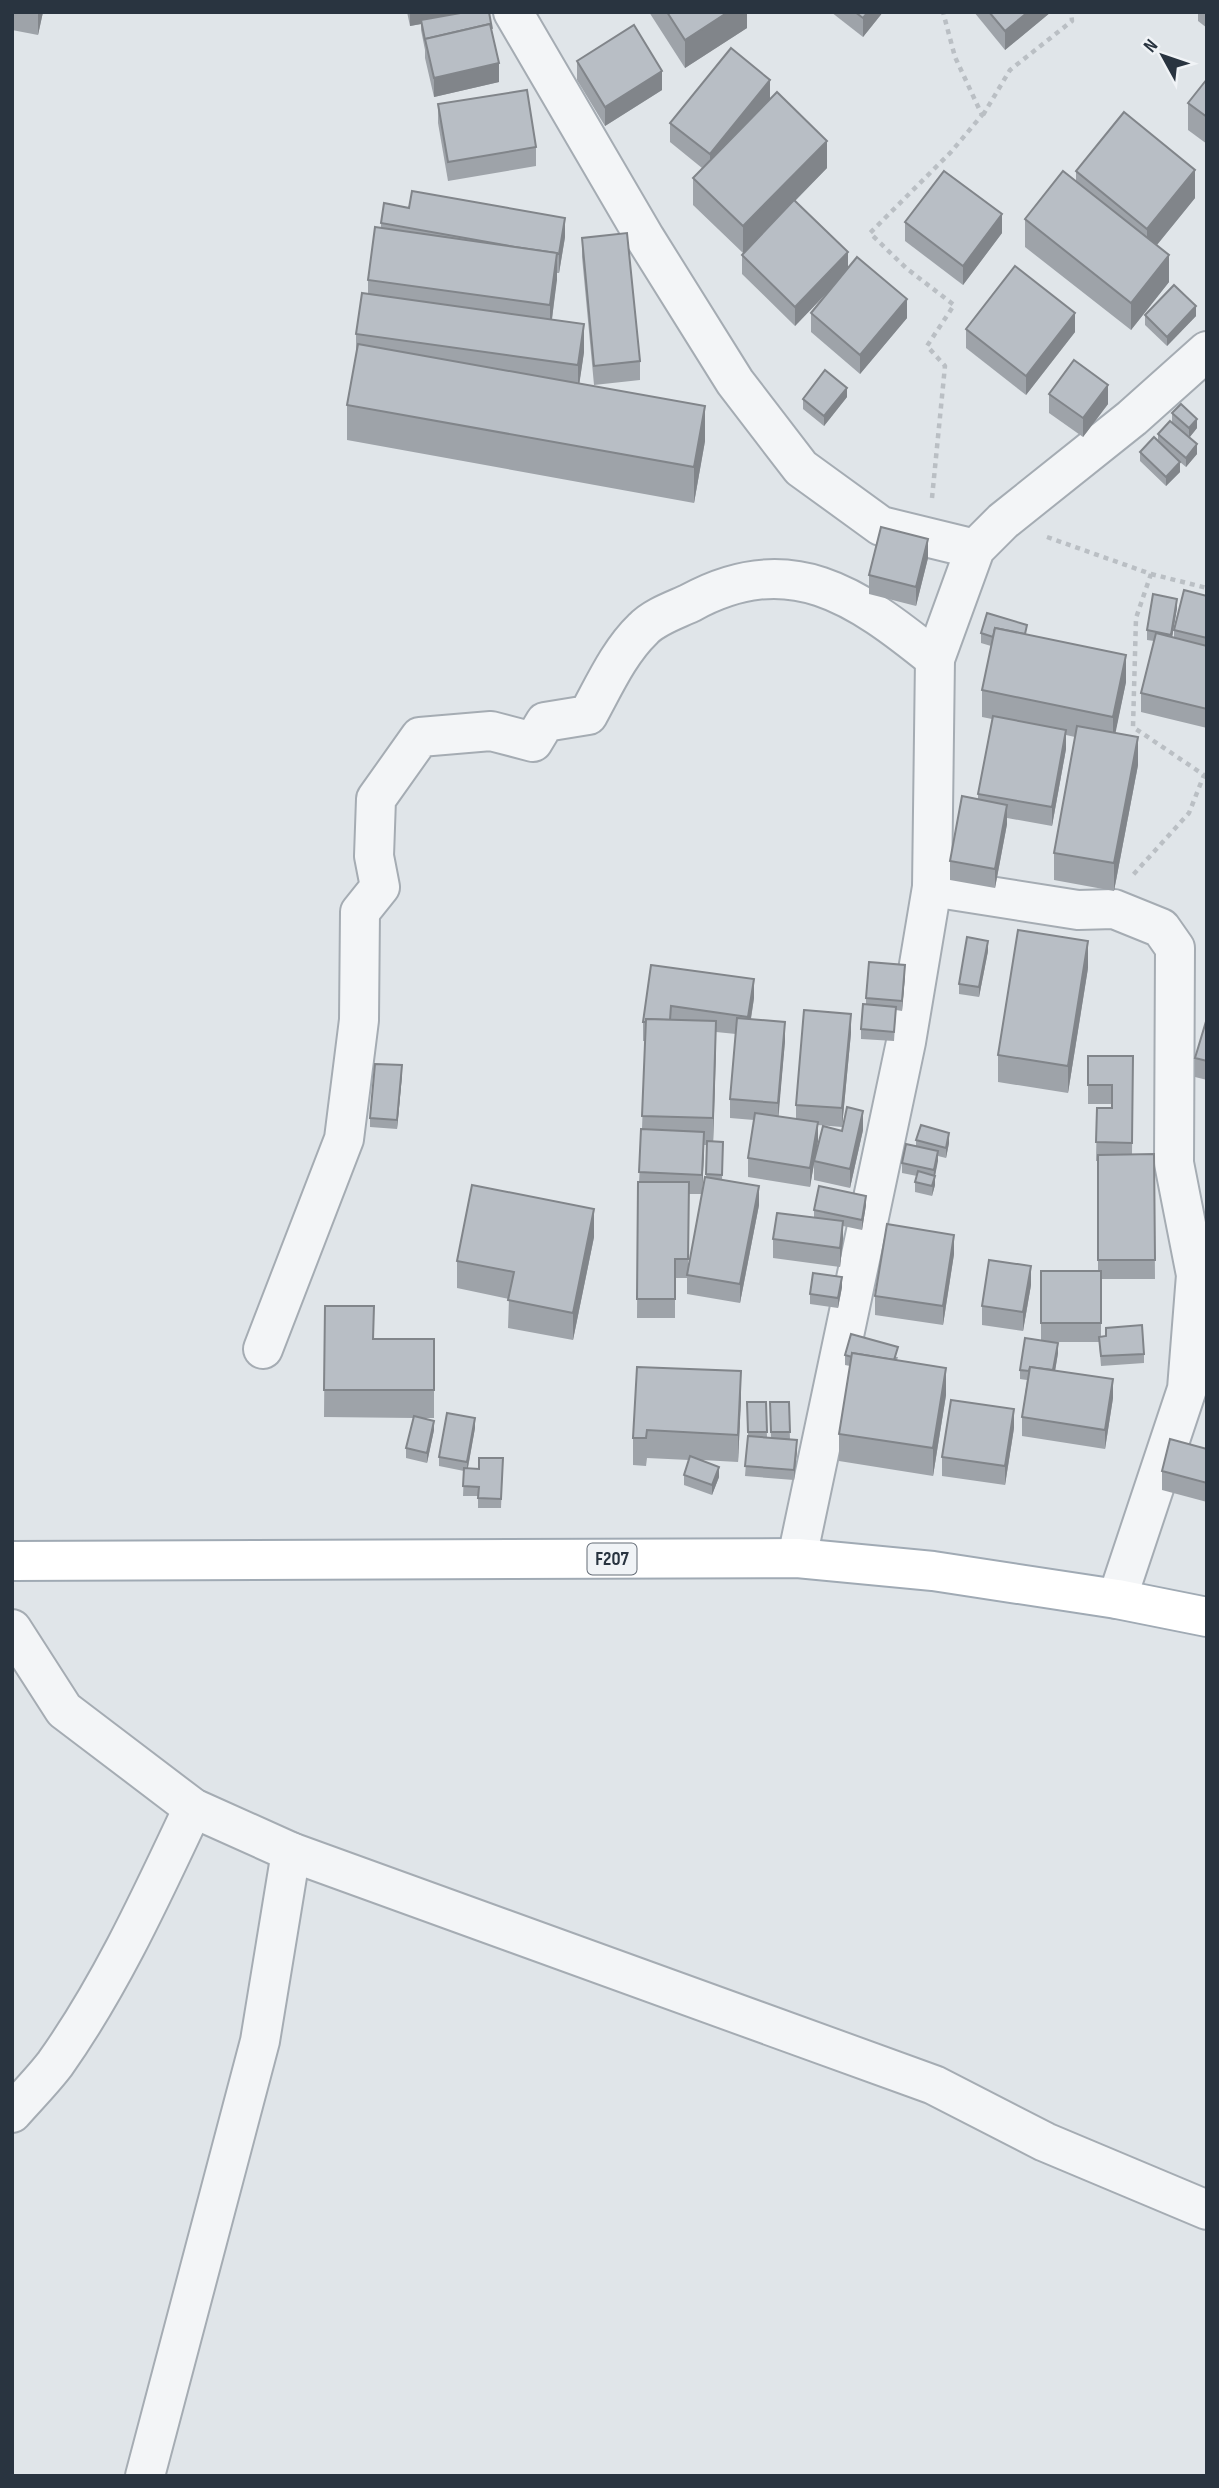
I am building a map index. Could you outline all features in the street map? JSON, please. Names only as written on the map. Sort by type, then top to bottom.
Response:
[{"type":"main road","name":"F207","points":[[12,1562],[797,1558],[933,1571],[1117,1599],[1207,1617]]},
{"type":"street","points":[[513,12],[645,238],[735,382],[801,468],[881,526],[975,549]]},
{"type":"street","points":[[797,1558],[904,1056],[932,887],[935,659],[975,549],[1003,521],[1132,418],[1207,351]]},
{"type":"street","points":[[263,1349],[344,1139],[359,1020],[360,912],[380,887],[374,856],[376,799],[420,737],[491,731],[533,742],[545,722],[589,715],[618,663],[644,627],[705,594],[765,577],[826,586],[885,619],[935,659]]},
{"type":"street","points":[[932,887],[1078,910],[1114,909],[1161,928],[1175,948],[1174,1163],[1196,1275],[1187,1389],[1117,1599]]},
{"type":"street","points":[[12,1629],[64,1710],[193,1808],[291,1852],[934,2085],[1045,2142],[1207,2210]]},
{"type":"street","points":[[12,2113],[54,2065],[88,2010],[150,1900],[193,1808]]},
{"type":"street","points":[[145,2476],[260,2040],[291,1852]]},
{"type":"path","points":[[943,12],[955,57],[982,115]]},
{"type":"path","points":[[926,537],[938,458],[945,366],[927,346],[954,305],[906,268],[870,233],[951,152],[982,115],[1010,70],[1072,22],[1071,12]]},
{"type":"path","points":[[1003,521],[1151,574],[1207,588]]},
{"type":"path","points":[[1114,909],[1140,864],[1189,813],[1204,775],[1133,727],[1136,618],[1151,574]]},
{"type":"building","points":[[466,12],[489,12],[492,29],[490,24],[425,40],[421,20]]},
{"type":"building","points":[[667,12],[728,12],[685,40]]},
{"type":"building","points":[[855,12],[868,12],[863,18]]},
{"type":"building","points":[[989,12],[1028,12],[1005,31]]},
{"type":"building","points":[[490,24],[499,63],[434,78],[425,39]]},
{"type":"building","points":[[634,25],[662,71],[605,107],[577,61]]},
{"type":"building","points":[[731,48],[770,80],[710,154],[670,123]]},
{"type":"building","points":[[1207,79],[1207,117],[1188,103]]},
{"type":"building","points":[[527,90],[536,147],[448,162],[438,104]]},
{"type":"building","points":[[777,92],[827,141],[743,226],[693,178]]},
{"type":"building","points":[[1124,112],[1195,170],[1147,229],[1076,171]]},
{"type":"building","points":[[944,171],[1002,214],[963,266],[905,222]]},
{"type":"building","points":[[1063,171],[1169,255],[1131,303],[1025,219]]},
{"type":"building","points":[[412,191],[565,218],[559,254],[381,223],[384,203],[409,208]]},
{"type":"building","points":[[794,200],[848,252],[795,307],[742,255]]},
{"type":"building","points":[[375,227],[557,253],[550,305],[368,280]]},
{"type":"building","points":[[627,233],[640,361],[594,366],[582,238]]},
{"type":"building","points":[[857,257],[907,299],[860,355],[811,313]]},
{"type":"building","points":[[1015,266],[1075,313],[1026,376],[966,329]]},
{"type":"building","points":[[1174,285],[1196,306],[1167,337],[1145,315]]},
{"type":"building","points":[[362,293],[584,324],[578,365],[356,334]]},
{"type":"building","points":[[358,344],[705,406],[694,467],[347,405]]},
{"type":"building","points":[[1074,360],[1108,385],[1083,418],[1049,394]]},
{"type":"building","points":[[825,370],[847,388],[824,416],[803,399]]},
{"type":"building","points":[[1181,404],[1197,419],[1189,428],[1172,413]]},
{"type":"building","points":[[1170,421],[1197,444],[1186,458],[1158,434]]},
{"type":"building","points":[[1154,437],[1180,462],[1166,477],[1140,452]]},
{"type":"building","points":[[881,527],[928,539],[916,587],[869,575]]},
{"type":"building","points":[[1184,590],[1207,596],[1207,638],[1174,630]]},
{"type":"building","points":[[1153,594],[1177,599],[1171,635],[1147,630]]},
{"type":"building","points":[[987,613],[1027,625],[1025,634],[995,628],[993,637],[981,633]]},
{"type":"building","points":[[995,628],[1126,655],[1113,717],[982,690]]},
{"type":"building","points":[[1156,633],[1207,646],[1207,709],[1141,693]]},
{"type":"building","points":[[993,716],[1066,730],[1052,807],[978,794]]},
{"type":"building","points":[[1077,726],[1138,737],[1114,863],[1054,853]]},
{"type":"building","points":[[962,796],[1007,805],[995,869],[950,861]]},
{"type":"building","points":[[1018,930],[1088,941],[1068,1066],[998,1055]]},
{"type":"building","points":[[967,937],[988,941],[979,987],[959,984]]},
{"type":"building","points":[[869,962],[905,965],[902,1001],[866,998]]},
{"type":"building","points":[[651,965],[754,979],[748,1017],[671,1006],[670,1020],[646,1019],[646,1022],[643,1022]]},
{"type":"building","points":[[863,1004],[896,1007],[894,1032],[861,1029]]},
{"type":"building","points":[[804,1010],[851,1014],[842,1108],[796,1105]]},
{"type":"building","points":[[737,1018],[785,1022],[778,1103],[730,1099]]},
{"type":"building","points":[[1207,1018],[1207,1061],[1195,1058]]},
{"type":"building","points":[[646,1019],[716,1021],[713,1118],[642,1116]]},
{"type":"building","points":[[1088,1056],[1133,1056],[1132,1143],[1096,1142],[1097,1108],[1112,1108],[1112,1085],[1088,1085]]},
{"type":"building","points":[[375,1064],[402,1065],[397,1120],[370,1118]]},
{"type":"building","points":[[847,1107],[863,1111],[850,1169],[814,1161],[823,1126],[842,1131]]},
{"type":"building","points":[[755,1113],[818,1122],[810,1168],[748,1158]]},
{"type":"building","points":[[921,1125],[949,1133],[946,1148],[916,1140]]},
{"type":"building","points":[[641,1129],[704,1132],[702,1175],[639,1172]]},
{"type":"building","points":[[707,1141],[723,1142],[722,1175],[706,1174]]},
{"type":"building","points":[[906,1144],[938,1151],[934,1170],[902,1163]]},
{"type":"building","points":[[1154,1154],[1155,1260],[1098,1260],[1098,1155]]},
{"type":"building","points":[[918,1171],[935,1176],[932,1186],[915,1182]]},
{"type":"building","points":[[705,1177],[759,1186],[740,1284],[687,1275]]},
{"type":"building","points":[[638,1182],[689,1182],[688,1259],[675,1259],[675,1299],[637,1299]]},
{"type":"building","points":[[472,1185],[594,1209],[573,1313],[508,1300],[514,1272],[457,1261]]},
{"type":"building","points":[[819,1186],[866,1196],[862,1220],[814,1210]]},
{"type":"building","points":[[777,1213],[843,1221],[840,1248],[773,1239]]},
{"type":"building","points":[[887,1224],[954,1235],[943,1306],[875,1296]]},
{"type":"building","points":[[989,1260],[1031,1266],[1023,1312],[982,1306]]},
{"type":"building","points":[[1041,1271],[1101,1271],[1101,1323],[1041,1323]]},
{"type":"building","points":[[813,1273],[842,1277],[838,1298],[810,1294]]},
{"type":"building","points":[[325,1306],[374,1306],[373,1339],[434,1339],[434,1390],[324,1390]]},
{"type":"building","points":[[1142,1325],[1144,1354],[1101,1356],[1099,1337],[1106,1336],[1106,1328]]},
{"type":"building","points":[[851,1334],[898,1347],[894,1360],[852,1353],[852,1357],[845,1355]]},
{"type":"building","points":[[1025,1338],[1058,1343],[1053,1370],[1030,1367],[1029,1371],[1020,1370]]},
{"type":"building","points":[[852,1353],[946,1368],[933,1448],[839,1434]]},
{"type":"building","points":[[637,1367],[741,1371],[738,1435],[647,1430],[646,1438],[633,1438]]},
{"type":"building","points":[[1030,1367],[1113,1379],[1105,1430],[1022,1417]]},
{"type":"building","points":[[951,1400],[1014,1409],[1005,1466],[942,1457]]},
{"type":"building","points":[[747,1402],[766,1402],[767,1432],[748,1432]]},
{"type":"building","points":[[770,1402],[789,1402],[790,1432],[771,1432]]},
{"type":"building","points":[[447,1413],[475,1418],[467,1462],[439,1457]]},
{"type":"building","points":[[414,1416],[434,1421],[427,1453],[406,1448]]},
{"type":"building","points":[[748,1436],[797,1440],[794,1470],[745,1466]]},
{"type":"building","points":[[1170,1439],[1207,1449],[1207,1483],[1162,1471]]},
{"type":"building","points":[[690,1456],[719,1467],[712,1485],[684,1475]]},
{"type":"building","points":[[479,1458],[503,1458],[501,1499],[478,1498],[479,1487],[463,1486],[464,1468],[479,1469]]}]
